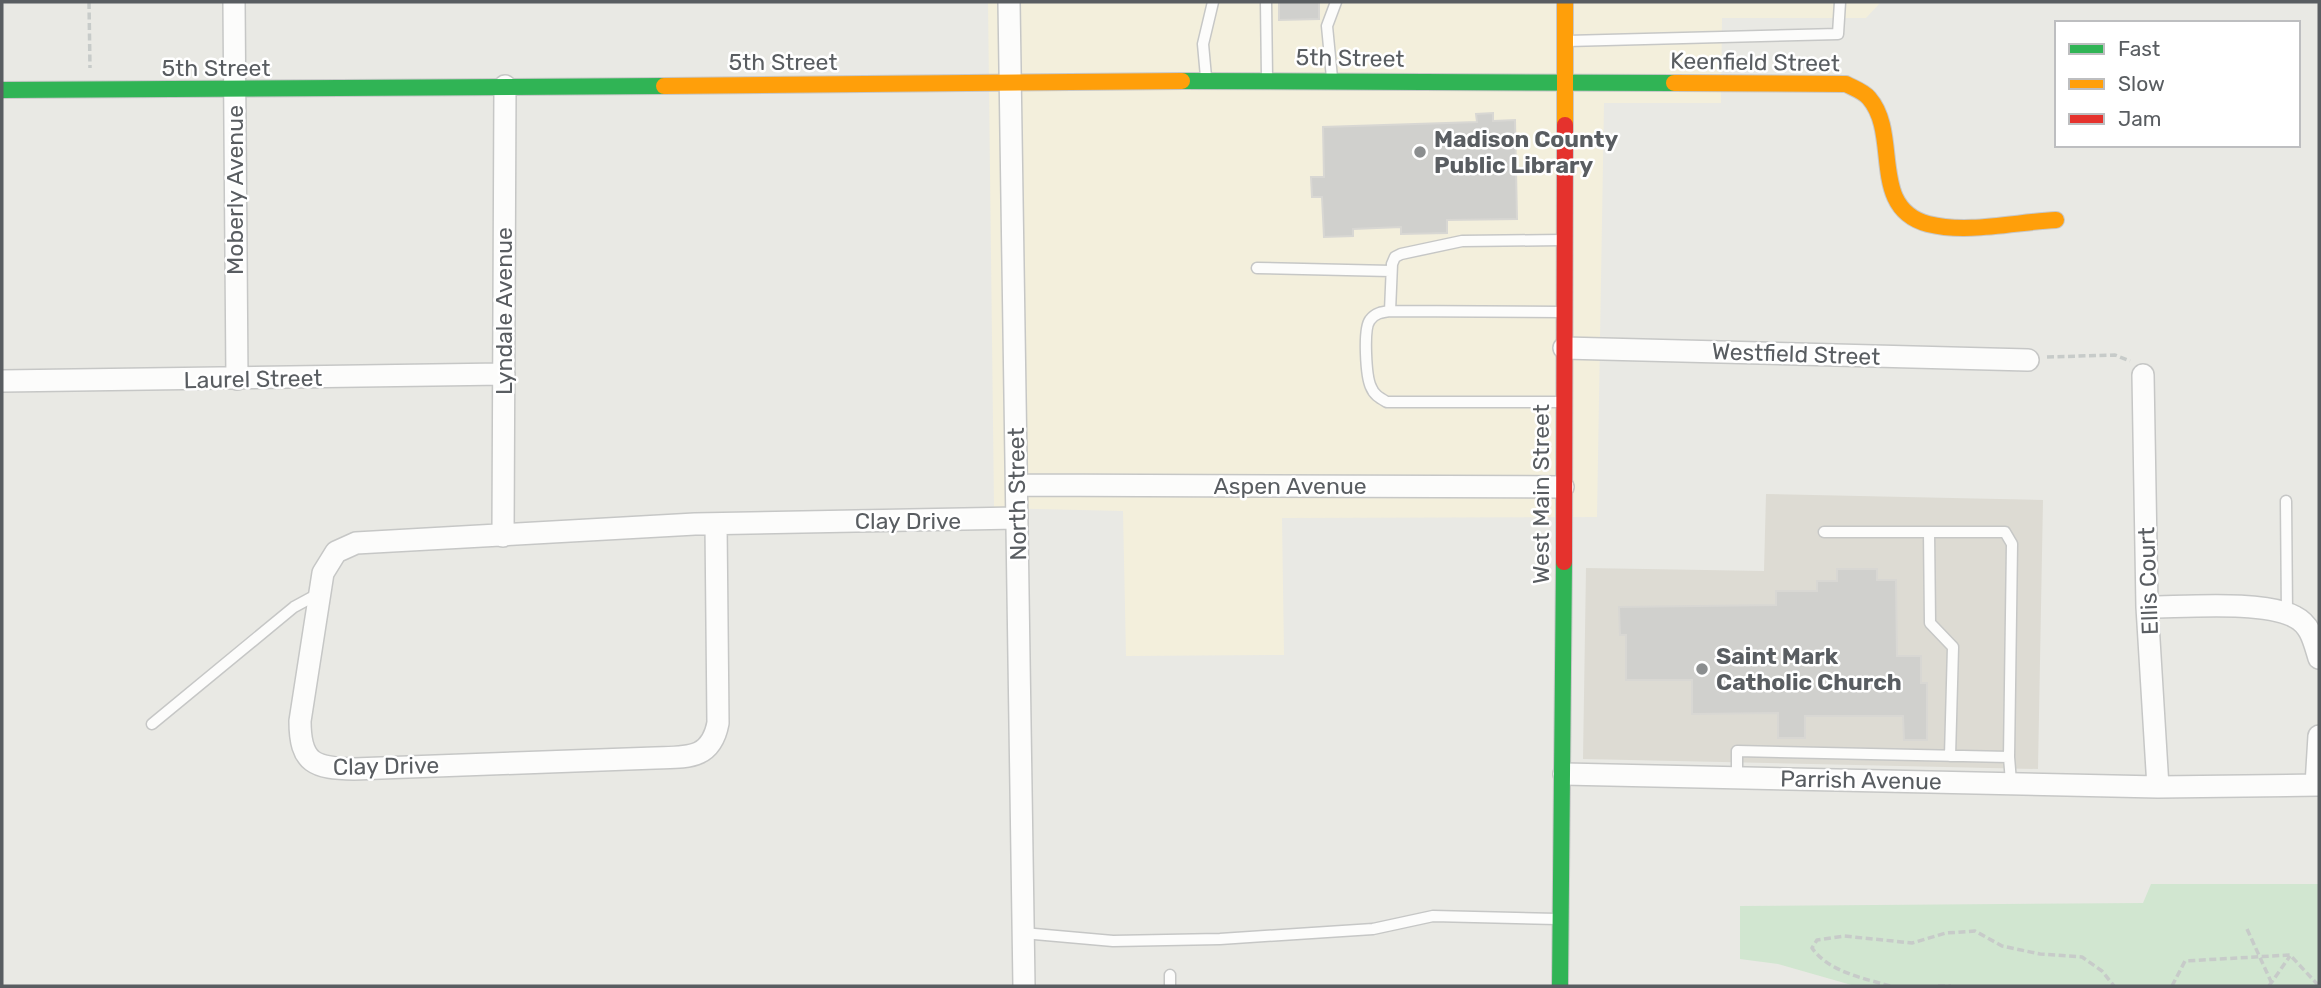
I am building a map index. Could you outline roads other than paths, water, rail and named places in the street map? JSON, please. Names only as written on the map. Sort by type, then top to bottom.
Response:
[{"type":"street","name":"Moberly Avenue","points":[[234,2],[237,379]]},
{"type":"street","name":"North Street","points":[[1009,2],[1024,986]]},
{"type":"street","name":"West Main Street","points":[[1560,986],[1564,774],[1565,2]]},
{"type":"street","name":"5th Street","points":[[2,90],[234,91],[1206,80],[1565,83]]},
{"type":"street","name":"Keenfield Street","points":[[1565,83],[1846,84],[1860,88],[1876,105],[1883,122],[1891,194],[1898,208],[1910,219],[1944,226],[2056,219]]},
{"type":"street","name":"Lyndale Avenue","points":[[503,536],[505,86]]},
{"type":"street","name":"Westfield Street","points":[[1564,348],[2028,360]]},
{"type":"street","name":"Laurel Street","points":[[2,381],[504,374]]},
{"type":"street","name":"Ellis Court","points":[[2143,375],[2147,607],[2158,787]]},
{"type":"street","name":"Aspen Avenue","points":[[1017,485],[1563,487]]},
{"type":"street","name":"Clay Drive","points":[[716,524],[718,723],[713,744],[694,755],[324,768],[306,755],[300,740],[303,699],[318,594],[330,559],[341,548],[356,543],[716,524],[1017,518]]},
{"type":"street","points":[[2147,607],[2274,608],[2297,617],[2312,633],[2318,652]]},
{"type":"street","points":[[2318,785],[2319,736]]},
{"type":"street","name":"Parrish Avenue","points":[[1564,774],[2158,787],[2318,785]]},
{"type":"lane","points":[[1206,80],[1203,44],[1213,2]]},
{"type":"lane","points":[[1266,2],[1268,80]]},
{"type":"lane","points":[[1332,81],[1327,26],[1336,2]]},
{"type":"lane","points":[[1565,41],[1838,34],[1840,2]]},
{"type":"lane","points":[[1390,311],[1391,271],[1395,257],[1401,254],[1462,241],[1565,240]]},
{"type":"lane","points":[[1256,268],[1391,271]]},
{"type":"lane","points":[[1564,312],[1390,311],[1377,313],[1369,320],[1366,333],[1368,380],[1372,391],[1387,402],[1564,402]]},
{"type":"lane","points":[[2286,501],[2287,614]]},
{"type":"lane","points":[[1824,532],[2004,533],[2012,544],[2009,757],[2011,782]]},
{"type":"lane","points":[[1930,532],[1930,623],[1953,647],[1950,756]]},
{"type":"lane","points":[[152,724],[294,607],[318,594]]},
{"type":"lane","points":[[1737,778],[1737,751],[2009,757]]},
{"type":"lane","points":[[1023,933],[1113,941],[1220,939],[1373,929],[1433,916],[1560,919]]},
{"type":"place","name":"Madison County Public Library","points":[[1420,152]]},
{"type":"place","name":"Saint Mark Catholic Church","points":[[1702,669]]}]
